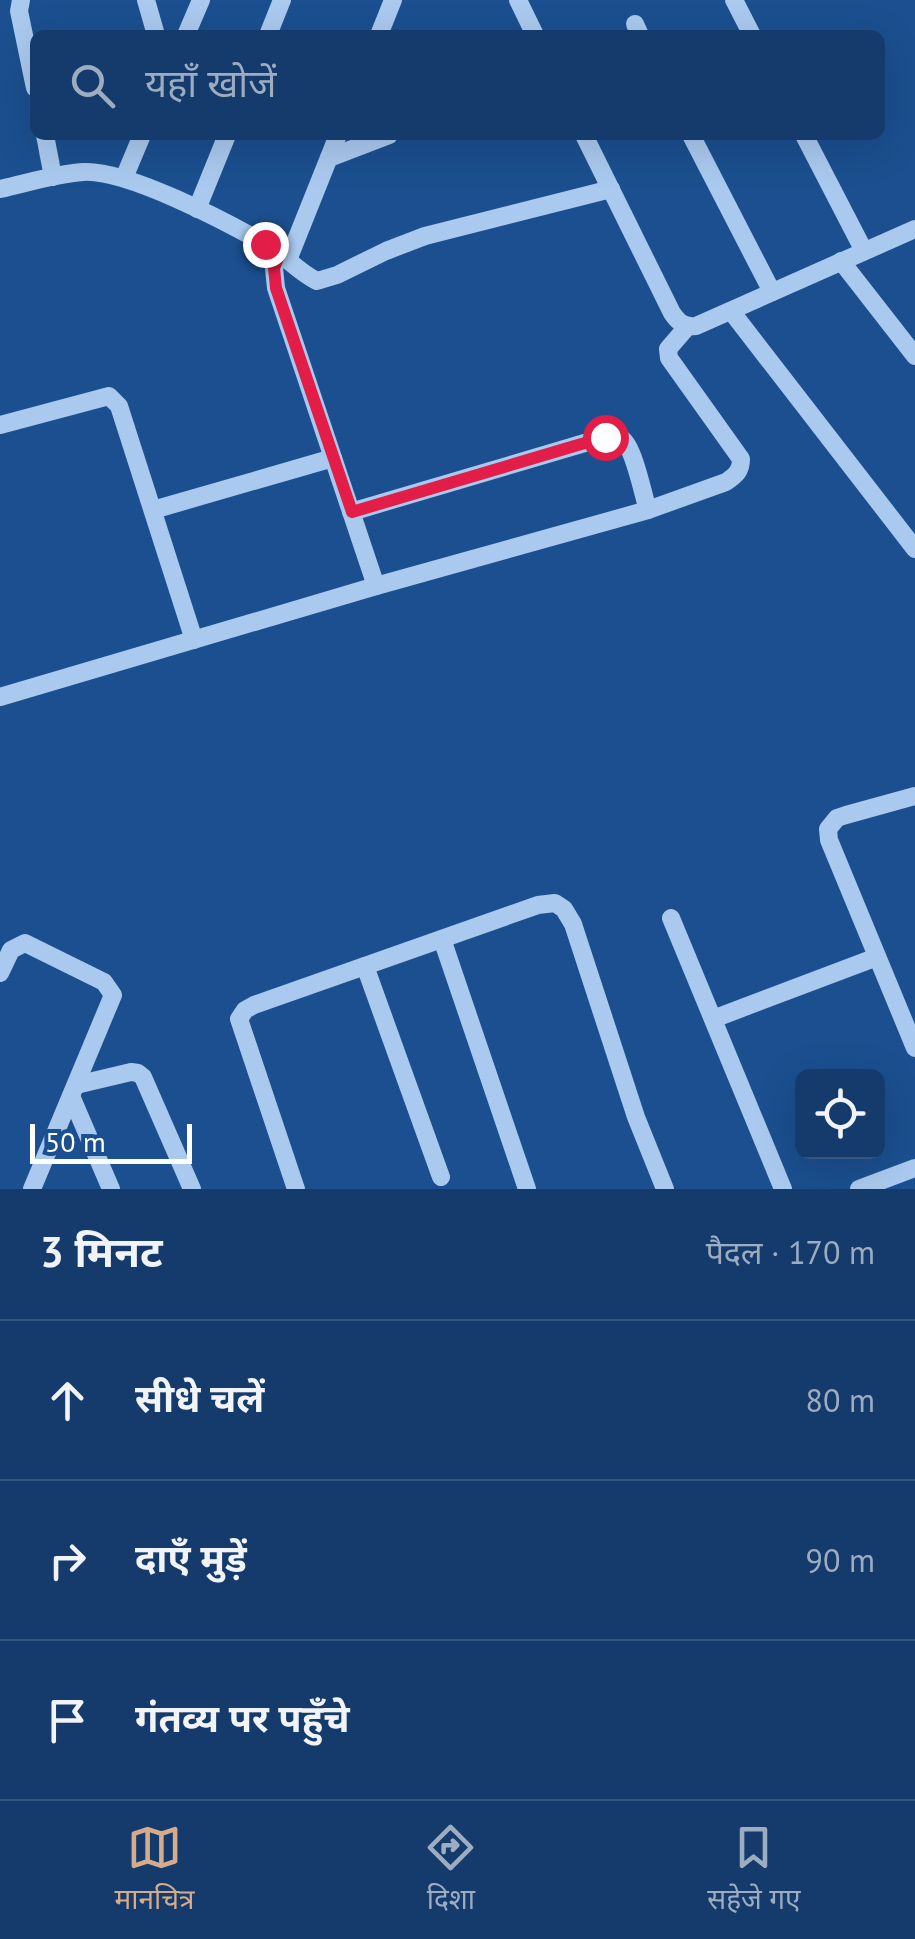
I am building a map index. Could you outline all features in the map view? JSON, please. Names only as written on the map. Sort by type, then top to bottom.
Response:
[{"type":"street","points":[[21,0],[19,11],[30,64]]},
{"type":"street","points":[[146,0],[155,30]]},
{"type":"street","points":[[188,30],[201,0]]},
{"type":"street","points":[[270,30],[282,0]]},
{"type":"street","points":[[381,30],[393,0]]},
{"type":"street","points":[[734,0],[749,30]]},
{"type":"street","points":[[524,2],[533,30]]},
{"type":"street","points":[[45,140],[53,177]]},
{"type":"street","points":[[124,178],[140,140]]},
{"type":"street","points":[[197,210],[225,140]]},
{"type":"street","points":[[336,140],[284,256],[274,268],[276,288],[376,586]]},
{"type":"street","points":[[329,158],[376,140]]},
{"type":"street","points":[[586,140],[672,313],[687,327],[915,228]]},
{"type":"street","points":[[695,140],[772,292]]},
{"type":"street","points":[[807,140],[864,251]]},
{"type":"street","points":[[0,189],[84,172],[108,173],[197,210],[284,256],[317,281],[425,236],[611,189]]},
{"type":"street","points":[[842,261],[915,356]]},
{"type":"street","points":[[731,310],[915,549]]},
{"type":"street","points":[[0,696],[648,510],[726,482],[736,476],[741,459],[669,358],[668,349],[687,327]]},
{"type":"street","points":[[0,425],[109,396],[119,406],[194,640]]},
{"type":"street","points":[[352,512],[616,436],[630,448],[648,510]]},
{"type":"street","points":[[153,510],[333,458]]},
{"type":"street","points":[[915,796],[846,814],[828,829],[829,840],[915,1048]]},
{"type":"street","points":[[296,1189],[239,1019],[246,1010],[538,905],[555,903],[572,924],[664,1189]]},
{"type":"street","points":[[671,918],[783,1189]]},
{"type":"street","points":[[442,939],[526,1189]]},
{"type":"street","points":[[0,973],[11,950],[26,943],[104,982],[113,995],[32,1189]]},
{"type":"street","points":[[713,1019],[878,957]]},
{"type":"street","points":[[365,966],[441,1177]]},
{"type":"street","points":[[73,1090],[138,1073],[192,1189]]},
{"type":"street","points":[[73,1090],[111,1189]]},
{"type":"street","points":[[859,1189],[915,1168]]},
{"type":"route","points":[[265,244],[280,253],[274,268],[276,288],[352,512],[605,437]]}]
